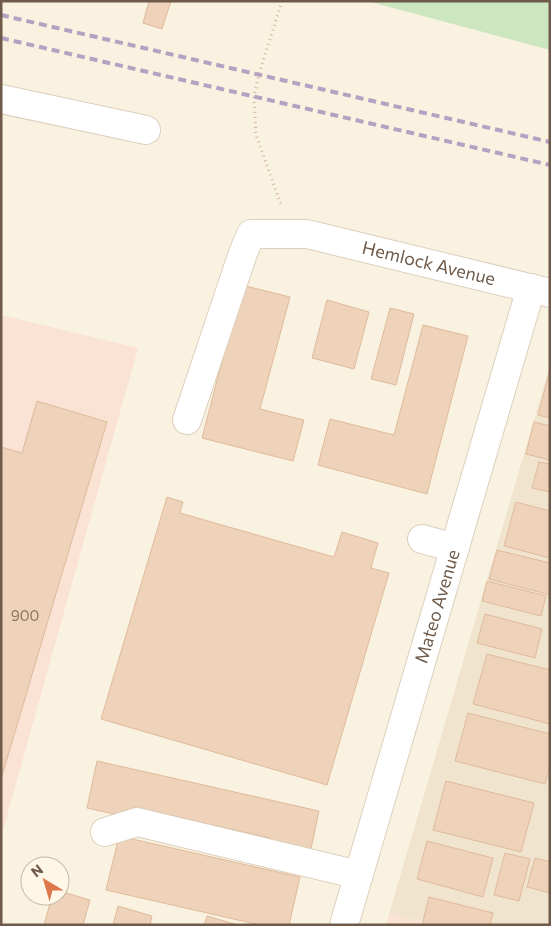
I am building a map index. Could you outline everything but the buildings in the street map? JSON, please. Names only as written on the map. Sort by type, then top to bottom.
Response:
[{"type":"street","points":[[1,99],[146,130]]},
{"type":"street","name":"Hemlock Avenue","points":[[187,420],[251,234],[307,234],[540,290]]},
{"type":"street","name":"Mateo Avenue","points":[[344,925],[455,548],[540,290]]},
{"type":"street","points":[[422,539],[455,548]]},
{"type":"street","points":[[105,832],[137,822],[359,875]]},
{"type":"path","points":[[282,1],[254,96],[256,135],[280,202],[307,234]]},
{"type":"shaded area","points":[[1,315],[138,348],[1,837]]},
{"type":"shaded area","points":[[550,365],[550,925],[437,925],[389,914]]},
{"type":"shaded area","points":[[389,914],[437,925],[386,925]]},
{"type":"green space","points":[[367,1],[550,1],[550,50]]},
{"type":"railway","points":[[1,15],[550,142]]},
{"type":"railway","points":[[1,38],[550,165]]}]
